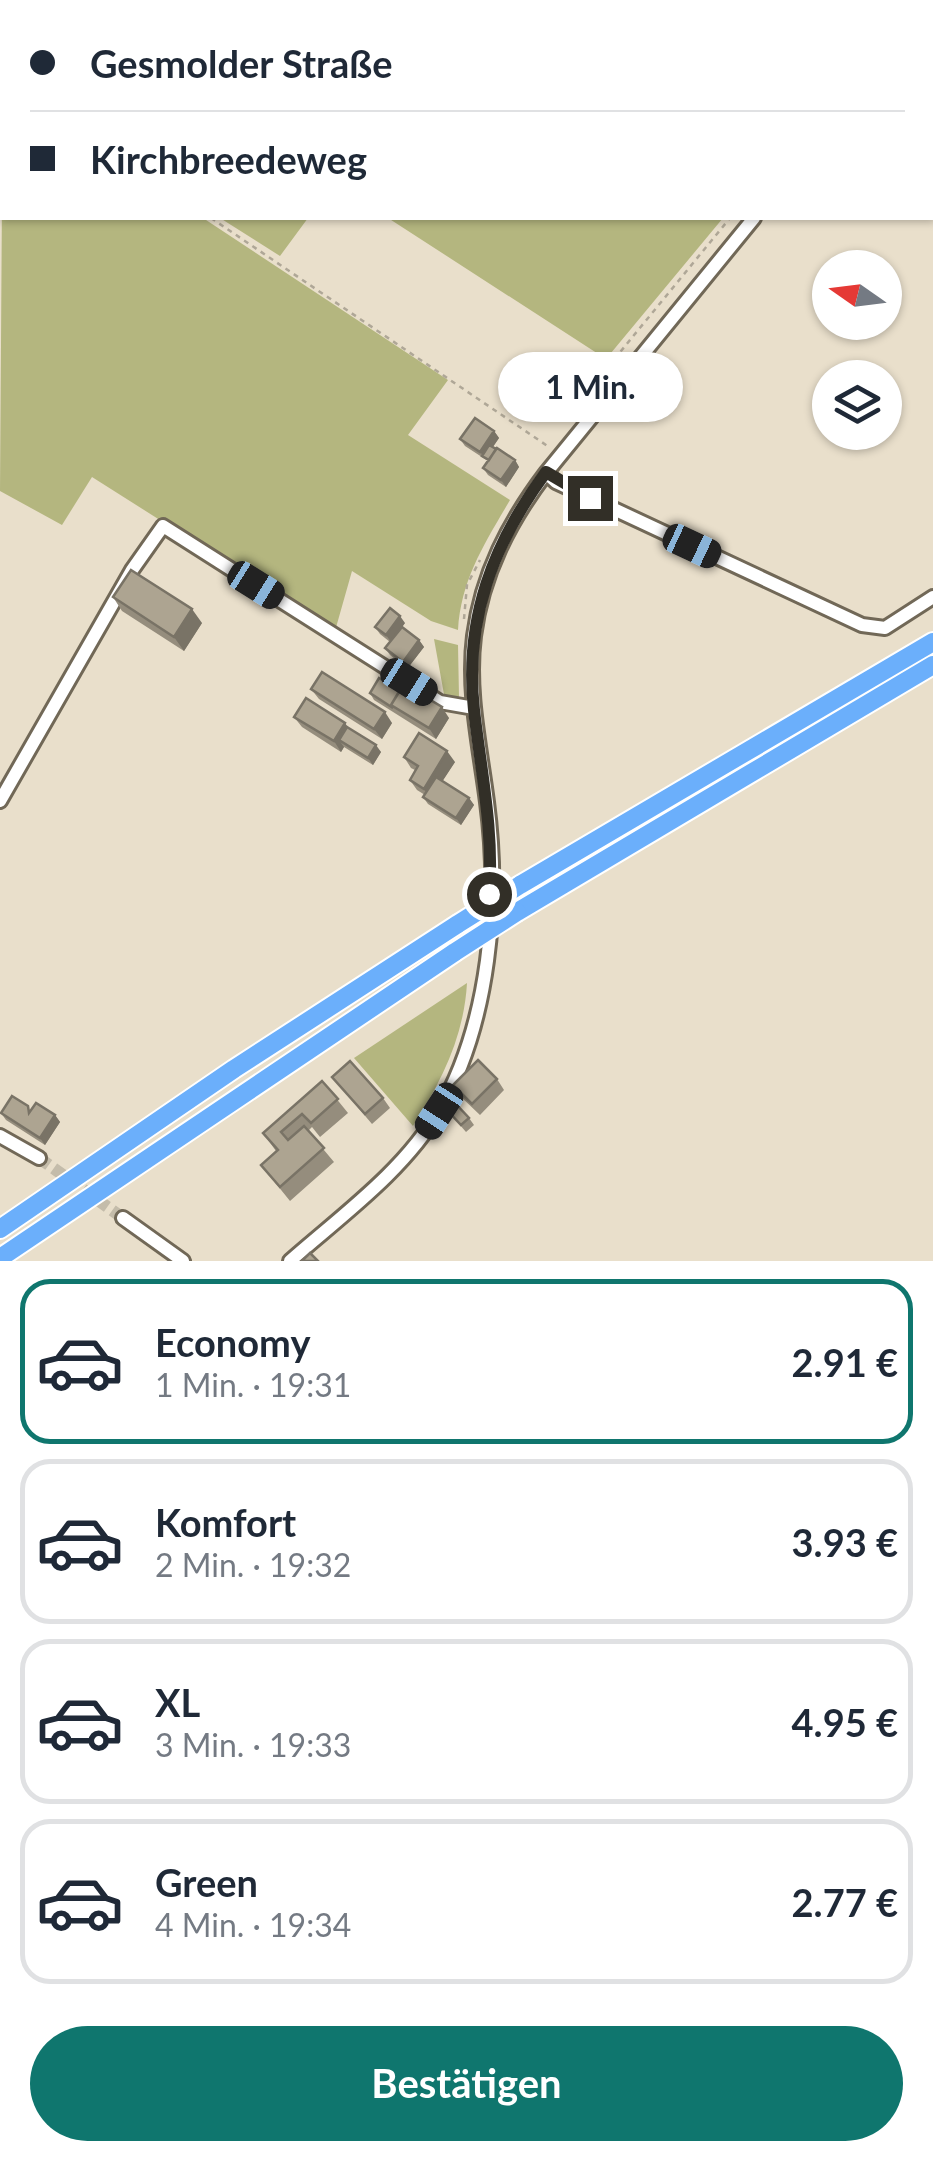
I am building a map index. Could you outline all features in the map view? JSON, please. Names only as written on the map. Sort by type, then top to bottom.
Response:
[{"type":"highway","points":[[0,1229],[234,1069],[458,924],[933,642]]},
{"type":"highway","points":[[0,1258],[517,912],[933,665]]},
{"type":"street","points":[[290,1261],[421,1138],[464,1056],[484,972],[492,863],[474,708],[473,639],[486,578],[521,505],[752,220]]},
{"type":"street","points":[[546,472],[556,482],[862,626],[885,628],[933,597]]},
{"type":"street","points":[[0,801],[132,570],[164,526],[440,702],[474,708]]},
{"type":"street","points":[[0,1136],[39,1158]]},
{"type":"street","points":[[123,1218],[183,1261]]},
{"type":"path","points":[[214,220],[559,456]]},
{"type":"path","points":[[474,912],[482,872]]},
{"type":"green space","points":[[2,220],[206,220],[448,380],[408,435],[510,500],[469,578],[458,630],[431,621],[352,571],[335,631],[92,477],[62,525],[0,491]]},
{"type":"green space","points":[[223,220],[307,220],[280,256]]},
{"type":"green space","points":[[391,220],[721,220],[606,359]]},
{"type":"green space","points":[[434,639],[458,645],[459,697],[445,700]]},
{"type":"green space","points":[[467,983],[461,1022],[449,1058],[413,1126],[354,1058]]},
{"type":"building","points":[[475,418],[494,431],[480,452],[460,439]]},
{"type":"building","points":[[489,445],[496,449],[489,460],[482,456]]},
{"type":"building","points":[[497,448],[515,460],[501,480],[483,468]]},
{"type":"building","points":[[131,570],[192,609],[174,637],[113,597]]},
{"type":"building","points":[[390,608],[400,616],[386,635],[375,627]]},
{"type":"building","points":[[402,627],[419,640],[403,662],[385,648]]},
{"type":"building","points":[[322,672],[385,712],[374,729],[311,689]]},
{"type":"building","points":[[379,678],[400,690],[393,708],[370,693]]},
{"type":"building","points":[[404,684],[442,707],[429,728],[391,705]]},
{"type":"building","points":[[306,698],[345,723],[334,741],[294,717]]},
{"type":"building","points":[[347,727],[376,745],[368,758],[339,740]]},
{"type":"building","points":[[419,733],[447,751],[424,789],[410,780],[418,766],[404,757]]},
{"type":"building","points":[[436,777],[469,798],[456,818],[423,797]]},
{"type":"building","points":[[478,1060],[497,1079],[472,1104],[453,1085]]},
{"type":"building","points":[[350,1061],[383,1098],[365,1114],[332,1077]]},
{"type":"building","points":[[322,1081],[338,1099],[311,1123],[302,1114],[281,1132],[288,1140],[304,1126],[324,1148],[280,1187],[261,1165],[278,1150],[263,1133]]},
{"type":"building","points":[[12,1096],[28,1106],[29,1113],[36,1103],[55,1115],[40,1138],[1,1113]]},
{"type":"building","points":[[455,1103],[469,1118],[461,1125],[447,1110]]},
{"type":"building","points":[[310,1253],[318,1261],[302,1261]]},
{"type":"tunnel","points":[[39,1158],[123,1218]]},
{"type":"route","points":[[489,894],[491,838],[472,674],[480,601],[504,536],[546,472],[556,482],[590,498]]}]
